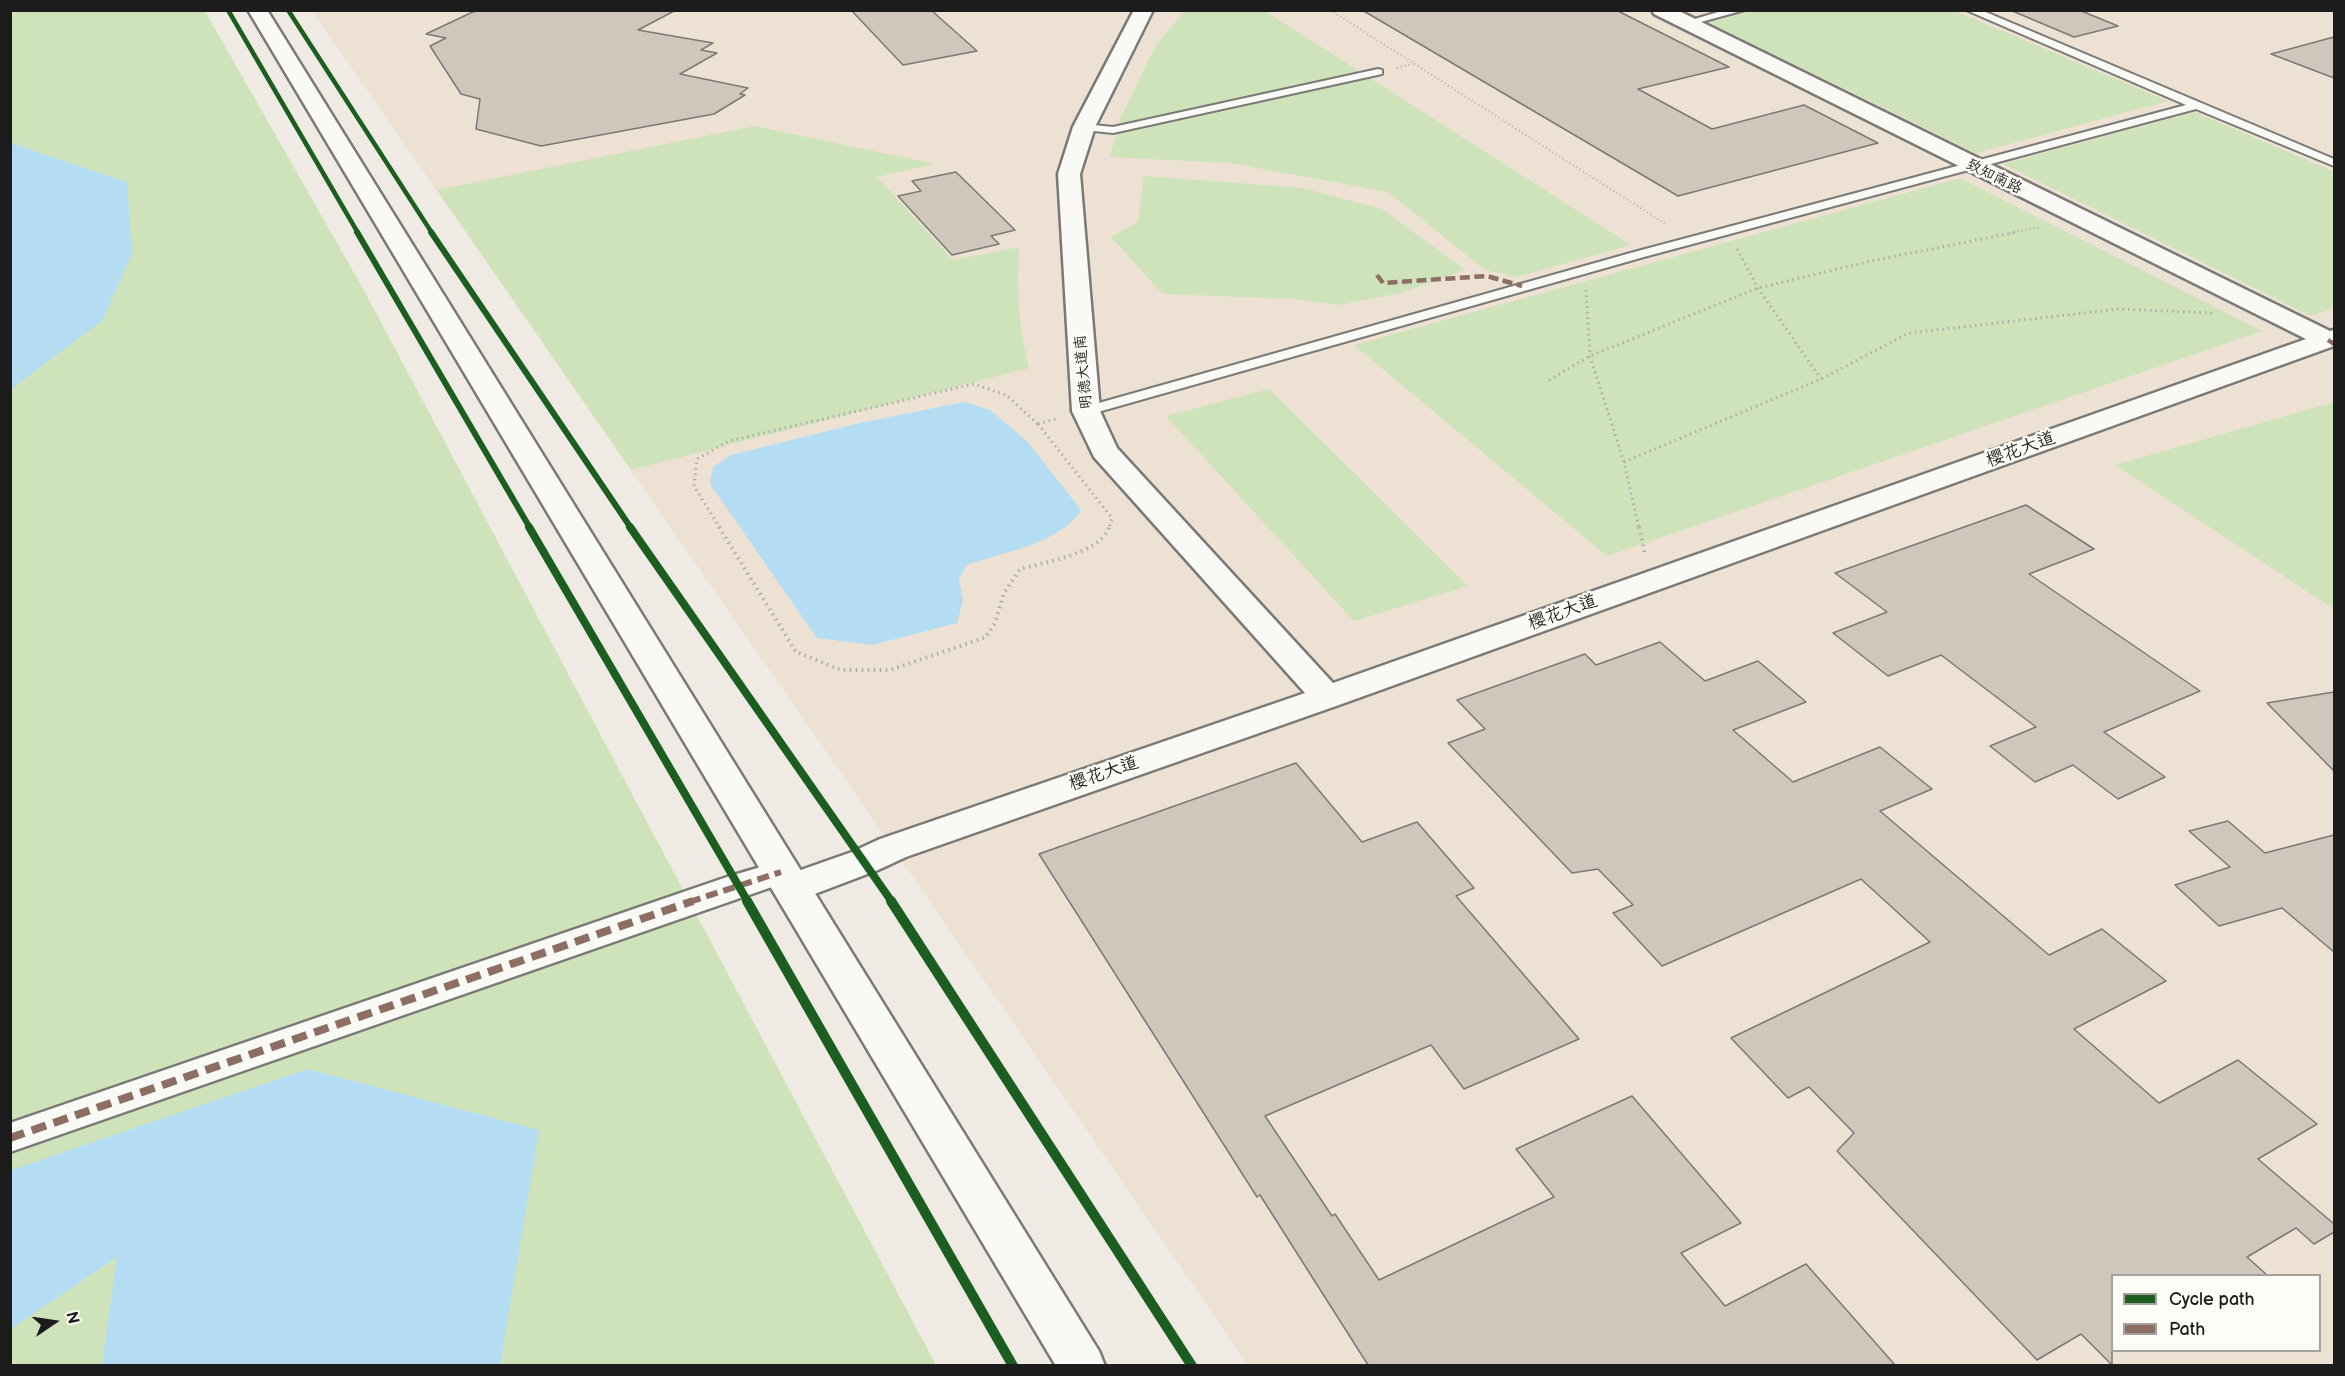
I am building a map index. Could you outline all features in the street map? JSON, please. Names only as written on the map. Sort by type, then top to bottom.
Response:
[{"type":"street","points":[[257,10],[1082,1365]]},
{"type":"street","name":"明德大道南","points":[[1144,10],[1084,127],[1069,174],[1086,411],[1104,451],[1327,697]]},
{"type":"street","name":"致知南路","points":[[1661,10],[1967,164],[2331,339]]},
{"type":"street","name":"樱花大道","points":[[786,880],[865,861],[893,848],[1327,697],[2331,339]]},
{"type":"street","points":[[10,1138],[738,885],[786,880]]},
{"type":"lane","points":[[1686,23],[1740,10]]},
{"type":"lane","points":[[1971,10],[2334,163]]},
{"type":"lane","points":[[1084,127],[1113,130],[1378,72]]},
{"type":"lane","points":[[1086,411],[1690,240],[1967,164],[2195,106]]},
{"type":"path","points":[[1330,10],[1690,240]]},
{"type":"path","points":[[1549,380],[1590,356],[1758,288],[1871,261],[2080,219]]},
{"type":"path","points":[[1727,230],[1758,288],[1821,379]]},
{"type":"path","points":[[1585,269],[1590,356],[1624,462],[1651,582]]},
{"type":"path","points":[[1624,462],[1821,379],[1909,333],[2119,309],[2221,313]]},
{"type":"path","points":[[974,384],[1006,395],[1038,424],[1112,518],[1107,533],[1086,550],[1020,569],[1004,593],[995,623],[986,637],[890,670],[841,669],[796,652],[694,486],[698,459],[729,441],[974,384]]},
{"type":"path","points":[[1038,424],[1086,411]]},
{"type":"shaded area","points":[[312,11],[2334,11],[2334,1365],[1248,1365],[893,848]]},
{"type":"green space","points":[[1753,10],[1955,11],[2168,101],[1976,153],[1706,21]]},
{"type":"green space","points":[[10,11],[205,11],[366,294],[936,1365],[11,1365]]},
{"type":"green space","points":[[1185,11],[1265,11],[1631,245],[1517,277],[1485,270],[1388,192],[1230,163],[1110,157],[1120,119],[1156,45]]},
{"type":"green space","points":[[2195,112],[2334,172],[2334,308],[2311,316],[2003,164]]},
{"type":"green space","points":[[755,126],[935,164],[877,177],[953,260],[1019,247],[1019,308],[1029,368],[631,470],[437,190]]},
{"type":"green space","points":[[1144,176],[1302,188],[1382,209],[1465,270],[1401,293],[1339,305],[1294,299],[1163,294],[1111,237],[1138,222]]},
{"type":"green space","points":[[1960,178],[2262,331],[1607,556],[1354,345]]},
{"type":"green space","points":[[1269,389],[1468,586],[1354,621],[1166,416]]},
{"type":"green space","points":[[2334,402],[2334,609],[2115,465]]},
{"type":"water","points":[[11,143],[127,182],[132,254],[102,321],[11,389]]},
{"type":"water","points":[[964,402],[990,410],[1027,441],[1081,510],[1060,531],[1045,539],[966,565],[959,580],[963,600],[957,623],[872,645],[817,638],[710,484],[713,467],[731,455],[860,423]]},
{"type":"water","points":[[308,1069],[539,1130],[500,1365],[102,1365],[117,1257],[11,1329],[11,1170]]},
{"type":"building","points":[[477,10],[676,10],[638,30],[713,43],[701,50],[717,53],[680,74],[748,88],[740,94],[745,95],[714,114],[541,146],[476,129],[480,99],[461,94],[430,46],[446,38],[426,34]]},
{"type":"building","points":[[851,10],[931,10],[977,51],[903,65]]},
{"type":"building","points":[[1362,10],[1616,10],[1729,67],[1638,89],[1712,129],[1804,105],[1878,143],[1678,196]]},
{"type":"building","points":[[2010,10],[2079,10],[2118,26],[2074,37]]},
{"type":"building","points":[[2334,37],[2334,78],[2271,54]]},
{"type":"building","points":[[956,172],[1015,230],[991,236],[999,244],[952,255],[898,196],[921,191],[912,181]]},
{"type":"building","points":[[2026,505],[2094,549],[2029,574],[2200,691],[2104,732],[2165,777],[2118,799],[2073,765],[2035,782],[1990,746],[2036,727],[1941,655],[1888,676],[1833,633],[1887,612],[1835,573]]},
{"type":"building","points":[[1660,642],[1705,681],[1758,661],[1806,702],[1733,730],[1793,782],[1880,747],[1932,789],[1880,811],[2049,955],[2102,929],[2166,981],[2074,1029],[2159,1103],[2238,1060],[2317,1124],[2258,1159],[2334,1224],[2334,1232],[2314,1244],[2296,1228],[2247,1257],[2266,1274],[2111,1274],[2112,1365],[2081,1334],[2037,1360],[1837,1151],[1854,1133],[1809,1087],[1788,1098],[1731,1038],[1930,942],[1861,879],[1662,966],[1613,913],[1633,905],[1598,869],[1572,873],[1448,743],[1485,729],[1457,700],[1585,654],[1596,665]]},
{"type":"building","points":[[2334,692],[2334,771],[2267,703]]},
{"type":"building","points":[[1296,763],[1362,842],[1417,822],[1474,888],[1456,896],[1579,1039],[1464,1089],[1431,1045],[1265,1116],[1332,1216],[1335,1214],[1379,1280],[1554,1197],[1516,1149],[1632,1096],[1741,1223],[1681,1253],[1725,1306],[1806,1264],[1895,1365],[1368,1365],[1260,1195],[1257,1197],[1039,854]]},
{"type":"building","points":[[2228,821],[2265,853],[2334,835],[2334,952],[2282,908],[2219,926],[2175,885],[2230,867],[2189,831]]},
{"type":"marked path","points":[[1377,275],[1383,283],[1487,276],[1522,286]]},
{"type":"marked path","points":[[2328,340],[2334,344]]},
{"type":"marked path","points":[[10,1138],[781,872]]},
{"type":"cycle path","points":[[228,10],[738,885],[1013,1366]]},
{"type":"cycle path","points":[[288,10],[400,186],[587,465],[865,861],[1192,1366]]}]
